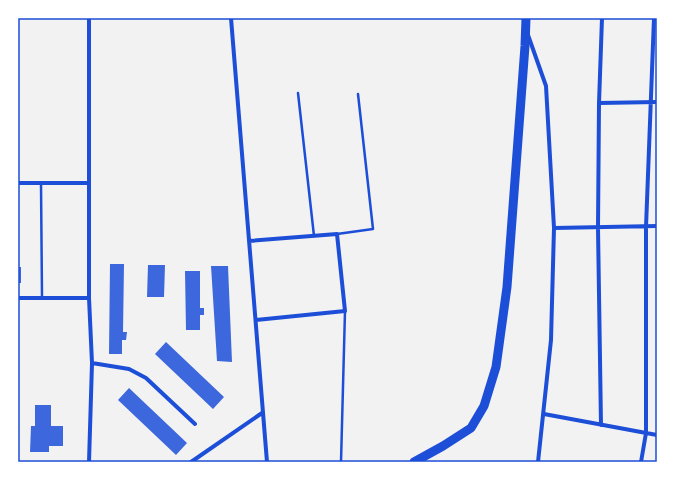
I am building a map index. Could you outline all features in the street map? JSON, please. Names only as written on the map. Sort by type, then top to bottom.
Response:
[{"type":"main road","points":[[414,462],[443,446],[470,428],[484,406],[496,367],[507,287],[526,18]]},
{"type":"street","points":[[89,18],[89,298],[92,363],[89,462]]},
{"type":"street","points":[[232,18],[267,462]]},
{"type":"street","points":[[601,425],[598,228],[599,103],[602,18]]},
{"type":"street","points":[[640,462],[646,433],[646,227],[654,18]]},
{"type":"street","points":[[526,34],[529,35],[546,86],[554,228],[551,340],[538,462]]},
{"type":"street","points":[[599,103],[657,102]]},
{"type":"street","points":[[18,183],[89,183]]},
{"type":"street","points":[[554,228],[657,226]]},
{"type":"street","points":[[249,241],[337,234],[345,311],[256,320]]},
{"type":"street","points":[[18,298],[89,298]]},
{"type":"street","points":[[92,363],[129,369],[146,378],[195,424]]},
{"type":"street","points":[[191,462],[262,413]]},
{"type":"street","points":[[544,414],[657,435]]},
{"type":"lane","points":[[298,93],[314,236]]},
{"type":"lane","points":[[337,234],[373,229],[358,94]]},
{"type":"lane","points":[[41,183],[42,297]]},
{"type":"lane","points":[[341,462],[345,311]]},
{"type":"building","points":[[110,264],[124,264],[123,332],[127,332],[126,340],[122,340],[122,354],[109,354]]},
{"type":"building","points":[[148,265],[165,265],[164,297],[147,297]]},
{"type":"building","points":[[211,266],[228,266],[232,362],[217,361]]},
{"type":"building","points":[[18,267],[21,267],[21,283],[18,283]]},
{"type":"building","points":[[185,271],[200,271],[200,308],[204,308],[204,315],[200,315],[200,330],[186,330]]},
{"type":"building","points":[[166,342],[224,397],[213,409],[155,354]]},
{"type":"building","points":[[129,388],[187,443],[176,455],[118,400]]},
{"type":"building","points":[[35,405],[51,405],[51,426],[63,426],[63,446],[49,446],[49,452],[30,452],[31,426],[35,426]]}]
